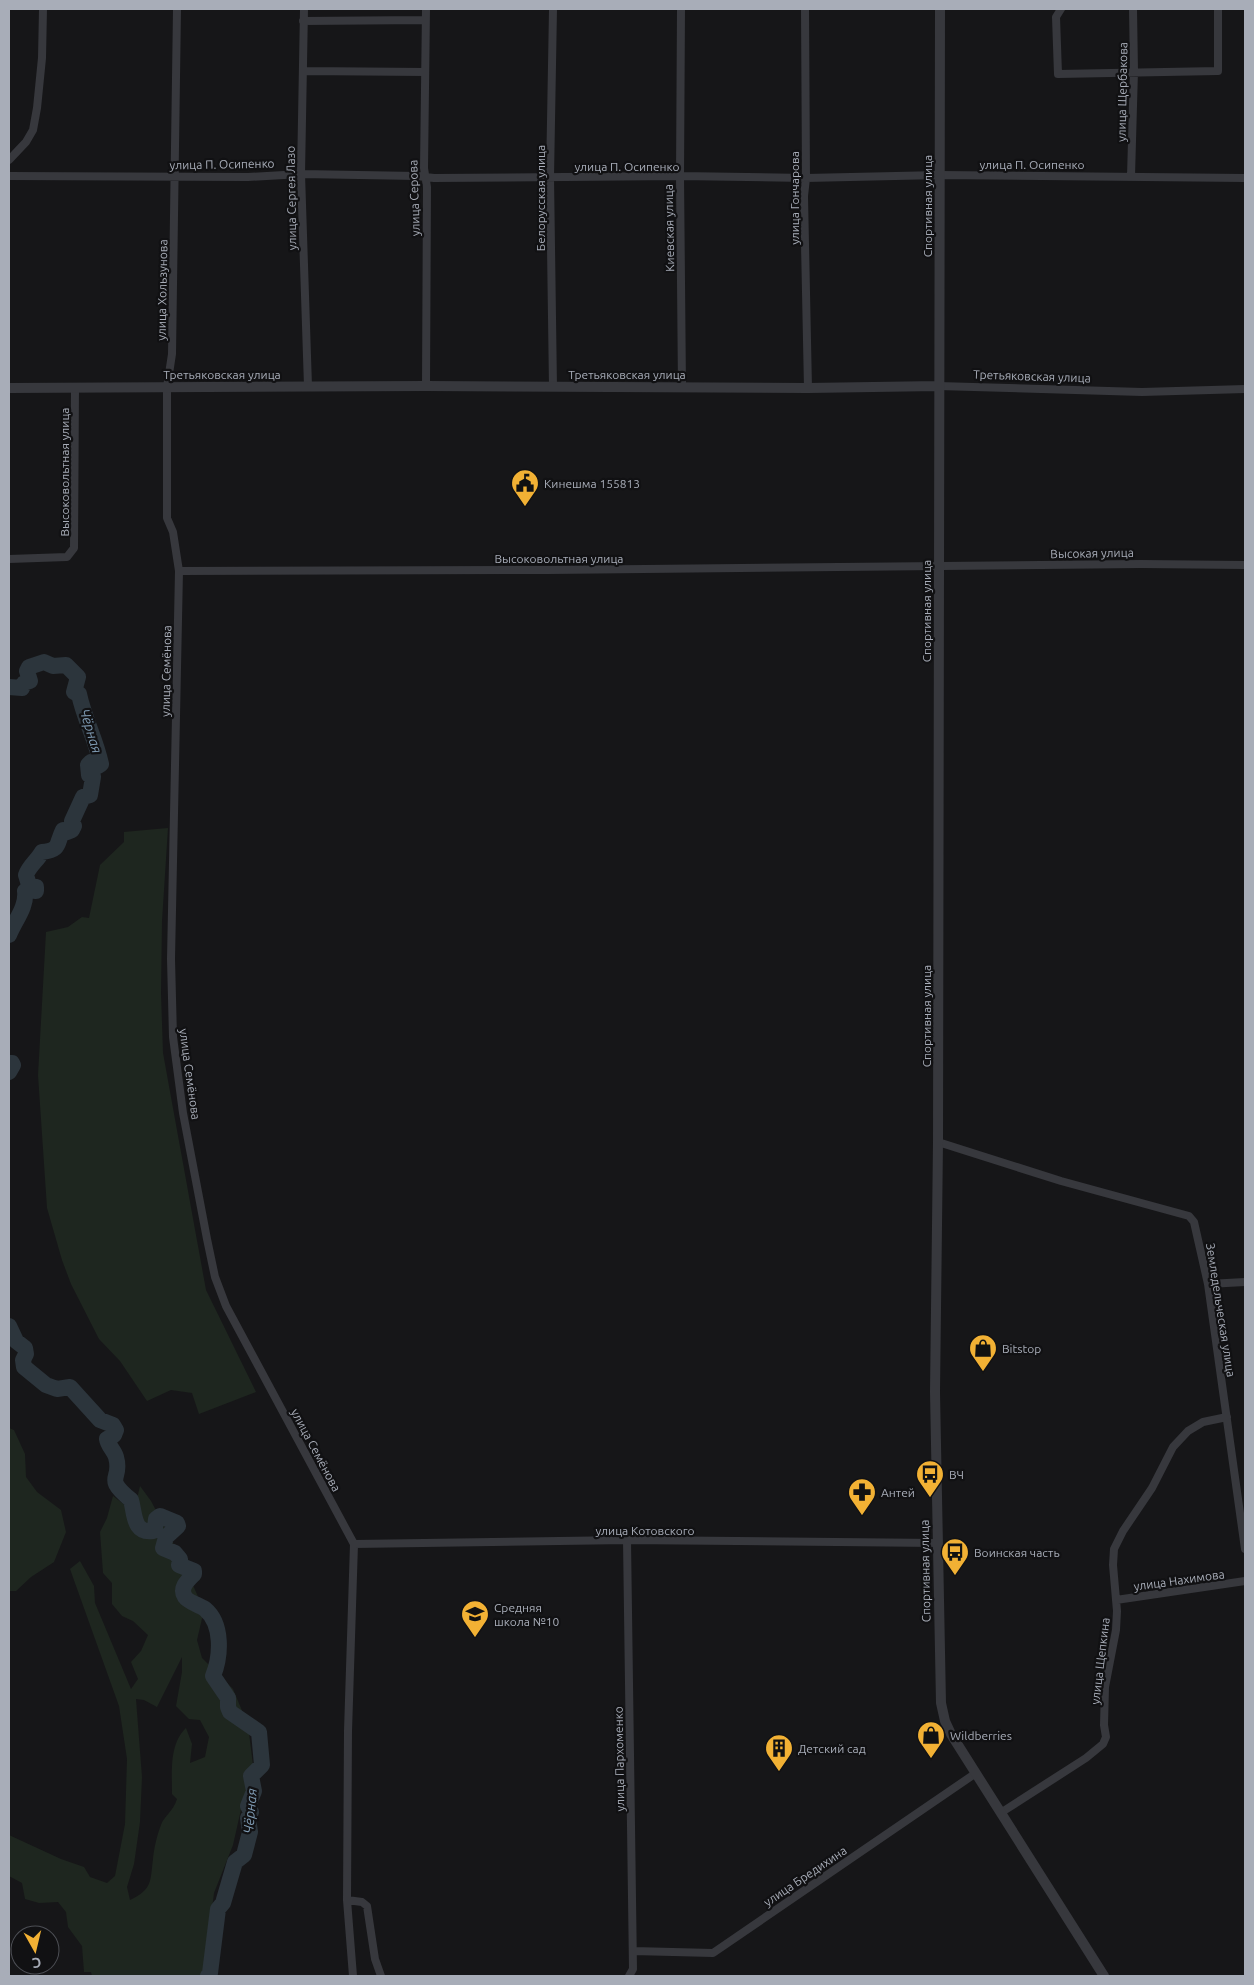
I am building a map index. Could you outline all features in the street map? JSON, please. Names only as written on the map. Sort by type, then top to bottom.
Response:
[{"type":"street","points":[[9,160],[26,142],[33,130],[42,58],[43,9]]},
{"type":"street","name":"улица Хользунова","points":[[177,9],[172,354],[168,386],[167,518],[172,532],[179,571]]},
{"type":"street","name":"улица Сергея Лазо","points":[[304,9],[301,174],[308,386]]},
{"type":"street","name":"улица Серова","points":[[426,9],[424,168],[427,187],[426,386]]},
{"type":"street","name":"Белорусская улица","points":[[553,387],[550,177],[554,9]]},
{"type":"street","name":"Киевская улица","points":[[682,9],[680,176],[682,387]]},
{"type":"street","name":"улица Гончарова","points":[[805,9],[806,178],[804,196],[808,388]]},
{"type":"street","name":"Спортивная улица","points":[[940,9],[936,1382],[937,1543],[942,1710],[951,1734],[1104,1976]]},
{"type":"street","points":[[1061,9],[1056,17],[1058,74],[1134,71],[1218,71],[1218,9]]},
{"type":"street","name":"улица Щербакова","points":[[1131,176],[1134,71],[1133,9]]},
{"type":"street","points":[[303,21],[425,20]]},
{"type":"street","points":[[303,71],[425,72]]},
{"type":"street","name":"улица П. Осипенко","points":[[9,176],[248,177],[301,174],[426,177],[680,176],[806,178],[940,175],[1245,178]]},
{"type":"street","name":"Третьяковская улица","points":[[9,388],[426,386],[808,388],[938,386],[1142,392],[1245,389]]},
{"type":"street","name":"Высоковольтная улица","points":[[9,559],[67,557],[74,548],[75,388]]},
{"type":"street","name":"Высокая улица","points":[[938,566],[1245,565]]},
{"type":"street","name":"Высоковольтная улица","points":[[179,571],[938,566]]},
{"type":"street","name":"улица Семёнова","points":[[179,571],[171,991],[173,1037],[183,1112],[213,1268],[226,1306],[354,1544]]},
{"type":"street","name":"Земледельческая улица","points":[[938,1142],[1061,1181],[1189,1216],[1194,1222],[1208,1284],[1245,1549]]},
{"type":"street","points":[[1208,1284],[1245,1282]]},
{"type":"street","name":"улица Щепкина","points":[[1002,1812],[1086,1758],[1103,1744],[1106,1737],[1104,1725],[1106,1687],[1116,1630],[1114,1549],[1124,1530],[1152,1488],[1173,1447],[1188,1431],[1203,1422],[1227,1418]]},
{"type":"street","name":"улица Котовского","points":[[354,1544],[627,1540],[937,1543]]},
{"type":"street","name":"улица Пархоменко","points":[[627,1540],[633,1951],[633,1969],[629,1976]]},
{"type":"street","points":[[353,1976],[347,1900],[348,1730],[354,1544]]},
{"type":"street","name":"улица Нахимова","points":[[1116,1600],[1245,1582]]},
{"type":"street","name":"улица Бредихина","points":[[633,1951],[713,1953],[976,1773]]},
{"type":"street","points":[[347,1900],[362,1902],[367,1906],[375,1959],[381,1976]]},
{"type":"shaded area","points":[[168,828],[162,921],[161,993],[163,1053],[206,1290],[256,1392],[199,1414],[192,1393],[171,1390],[147,1401],[120,1361],[99,1339],[71,1284],[47,1208],[38,1075],[46,932],[68,927],[82,917],[89,918],[100,865],[124,842],[124,832]]},
{"type":"shaded area","points":[[9,1428],[14,1430],[25,1454],[26,1477],[37,1492],[61,1510],[66,1532],[54,1562],[31,1577],[16,1591],[9,1591]]},
{"type":"shaded area","points":[[140,1486],[151,1501],[179,1554],[204,1610],[197,1640],[202,1658],[233,1689],[248,1725],[254,1773],[242,1805],[233,1845],[214,1893],[203,1976],[92,1976],[91,1972],[84,1972],[82,1946],[68,1927],[66,1912],[58,1902],[39,1903],[25,1899],[22,1883],[9,1876],[9,1835],[61,1859],[84,1867],[90,1877],[107,1883],[115,1876],[125,1824],[127,1759],[119,1706],[70,1569],[80,1561],[94,1586],[95,1603],[131,1689],[138,1679],[131,1662],[141,1651],[148,1635],[133,1621],[122,1616],[112,1604],[112,1583],[103,1573],[100,1532],[107,1518],[113,1496],[134,1512]],"holes":[[[182,1657],[182,1672],[176,1706],[189,1719],[200,1720],[209,1737],[205,1757],[190,1763],[192,1744],[186,1728],[174,1750],[172,1794],[177,1799],[162,1822],[155,1846],[149,1884],[143,1892],[130,1900],[127,1887],[134,1864],[140,1822],[142,1777],[136,1699],[144,1700],[157,1707]]]},
{"type":"waterway","name":"Чёрная","points":[[9,687],[22,688],[24,683],[30,681],[27,671],[29,667],[44,662],[53,666],[66,665],[78,677],[74,692],[79,694],[101,764],[98,766],[91,762],[88,765],[89,775],[93,777],[90,795],[83,797],[72,821],[74,826],[72,830],[67,832],[63,830],[57,846],[52,850],[42,852],[27,872],[29,885],[36,887],[36,891],[25,891],[24,903],[9,935]]},
{"type":"waterway","name":"Чёрная","points":[[9,1063],[13,1065],[9,1072]]},
{"type":"waterway","name":"Чёрная","points":[[9,1326],[16,1341],[25,1348],[24,1367],[46,1385],[57,1389],[70,1387],[100,1420],[113,1425],[116,1430],[114,1435],[107,1439],[116,1457],[117,1470],[115,1482],[117,1487],[131,1500],[134,1517],[138,1526],[146,1531],[153,1531],[156,1519],[160,1516],[177,1523],[178,1526],[166,1537],[163,1548],[175,1553],[180,1559],[179,1565],[194,1571],[194,1574],[185,1584],[183,1594],[189,1600],[205,1609],[215,1623],[218,1632],[219,1650],[213,1676],[228,1698],[230,1712],[259,1732],[262,1765],[251,1776],[254,1791],[248,1806],[251,1812],[248,1818],[250,1832],[244,1855],[235,1862],[223,1903],[218,1909],[210,1973],[208,1976]]},
{"type":"place","name":"Кинешма 155813","points":[[525,507]]},
{"type":"place","name":"Bitstop","points":[[983,1372]]},
{"type":"place","name":"ВЧ","points":[[930,1498]]},
{"type":"place","name":"Антей","points":[[862,1516]]},
{"type":"place","name":"Воинская часть","points":[[955,1576]]},
{"type":"place","name":"Средняя школа №10","points":[[475,1638]]},
{"type":"place","name":"Wildberries","points":[[931,1759]]},
{"type":"place","name":"Детский сад","points":[[779,1772]]}]
